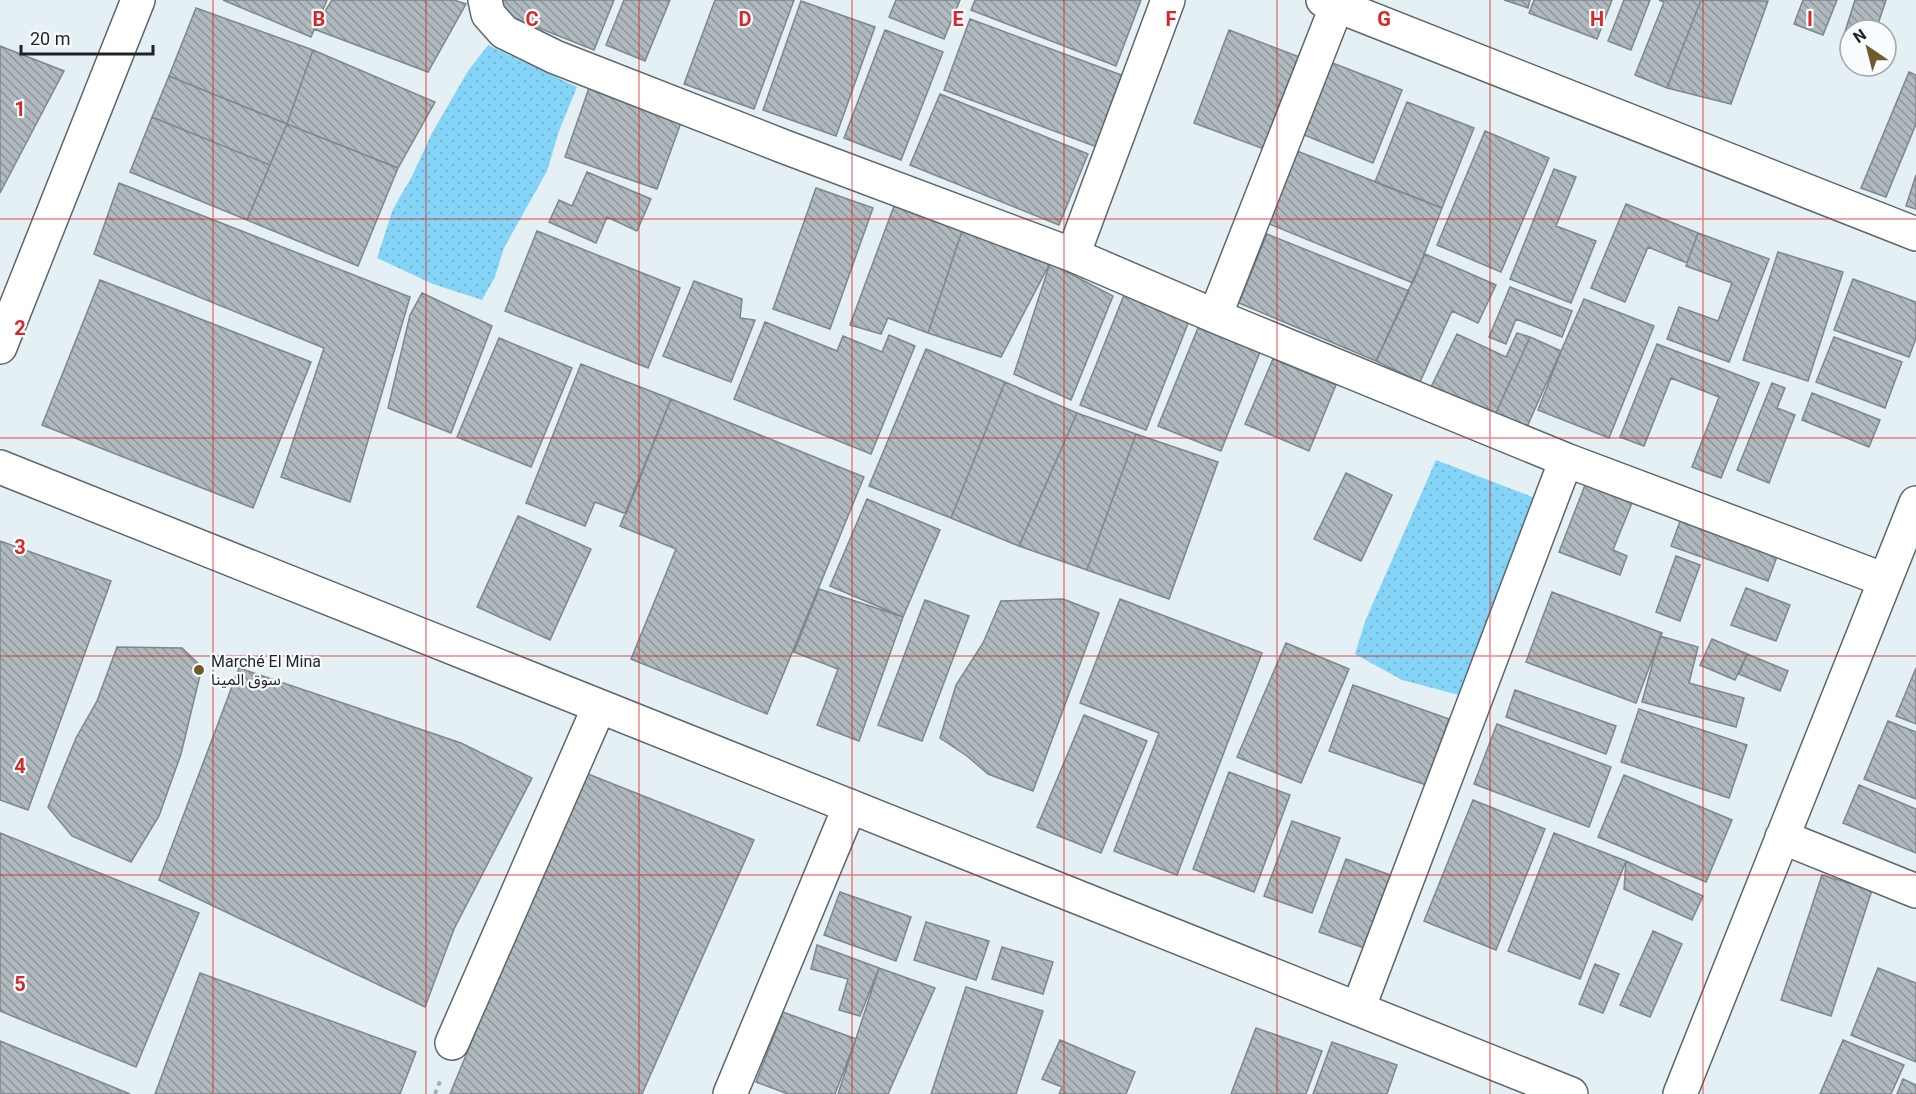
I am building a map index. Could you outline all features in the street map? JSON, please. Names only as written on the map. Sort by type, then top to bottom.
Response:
[{"type":"street","points":[[0,347],[138,0]]},
{"type":"street","points":[[485,0],[488,14],[504,32],[555,57],[785,147],[1073,255],[1215,316],[1566,460],[1885,580]]},
{"type":"street","points":[[1073,255],[1168,0]]},
{"type":"street","points":[[1215,316],[1333,2],[1916,234]]},
{"type":"street","points":[[1358,1009],[1566,460]]},
{"type":"street","points":[[0,467],[1571,1094]]},
{"type":"street","points":[[1680,1094],[1916,503]]},
{"type":"street","points":[[452,1043],[599,706]]},
{"type":"street","points":[[730,1094],[850,806]]},
{"type":"street","points":[[1782,837],[1916,891]]},
{"type":"shaded area","points":[[488,45],[577,87],[559,131],[547,171],[504,248],[495,277],[482,300],[433,284],[377,258],[393,209],[412,176],[432,133],[468,71]]},
{"type":"shaded area","points":[[1436,460],[1535,498],[1463,696],[1402,680],[1355,654],[1366,619]]},
{"type":"building","points":[[223,0],[327,0],[311,37]]},
{"type":"building","points":[[332,0],[454,0],[466,4],[428,72],[314,29]]},
{"type":"building","points":[[500,0],[614,0],[594,50],[496,11]]},
{"type":"building","points":[[624,0],[670,0],[645,61],[606,45]]},
{"type":"building","points":[[715,0],[794,0],[754,109],[684,84]]},
{"type":"building","points":[[896,0],[960,0],[944,39],[889,17]]},
{"type":"building","points":[[975,0],[1141,0],[1116,66],[971,10]]},
{"type":"building","points":[[1504,0],[1530,0],[1528,8]]},
{"type":"building","points":[[1534,0],[1612,0],[1597,39],[1529,13]]},
{"type":"building","points":[[1624,0],[1650,0],[1631,50],[1608,41]]},
{"type":"building","points":[[1659,0],[1701,0],[1667,88],[1635,75],[1664,2]]},
{"type":"building","points":[[1701,0],[1768,1],[1731,104],[1667,88]]},
{"type":"building","points":[[1803,0],[1837,0],[1823,35],[1794,24]]},
{"type":"building","points":[[1855,0],[1886,0],[1880,18],[1849,18]]},
{"type":"building","points":[[801,1],[875,27],[836,136],[763,110]]},
{"type":"building","points":[[196,8],[313,50],[287,124],[169,76]]},
{"type":"building","points":[[970,19],[1124,76],[1097,147],[944,90]]},
{"type":"building","points":[[885,30],[943,52],[901,160],[844,138]]},
{"type":"building","points":[[1229,30],[1307,60],[1272,152],[1194,123]]},
{"type":"building","points":[[0,46],[64,71],[0,193]]},
{"type":"building","points":[[313,50],[435,102],[398,168],[287,124]]},
{"type":"building","points":[[1330,62],[1402,90],[1373,163],[1302,134]]},
{"type":"building","points":[[1909,72],[1916,75],[1916,124],[1886,197],[1861,188]]},
{"type":"building","points":[[169,76],[287,124],[270,165],[152,117]]},
{"type":"building","points":[[590,85],[683,117],[657,189],[565,157]]},
{"type":"building","points":[[940,94],[1088,154],[1059,225],[910,165]]},
{"type":"building","points":[[1407,102],[1474,128],[1442,208],[1375,182]]},
{"type":"building","points":[[152,117],[270,165],[247,220],[130,172]]},
{"type":"building","points":[[287,124],[398,168],[358,266],[247,220]]},
{"type":"building","points":[[1485,131],[1549,158],[1501,272],[1437,245]]},
{"type":"building","points":[[1297,151],[1442,208],[1413,283],[1267,223]]},
{"type":"building","points":[[1554,169],[1576,177],[1556,226],[1596,241],[1571,303],[1510,279]]},
{"type":"building","points":[[587,172],[651,199],[637,231],[607,217],[596,243],[549,222],[559,200],[572,206]]},
{"type":"building","points":[[1916,175],[1916,209],[1906,206]]},
{"type":"building","points":[[119,183],[410,297],[350,502],[281,477],[324,348],[94,254]]},
{"type":"building","points":[[816,188],[873,208],[830,329],[773,309]]},
{"type":"building","points":[[1626,204],[1698,233],[1687,263],[1648,247],[1625,302],[1591,288]]},
{"type":"building","points":[[894,206],[962,231],[928,333],[888,318],[881,334],[850,325]]},
{"type":"building","points":[[537,231],[680,288],[648,368],[505,311]]},
{"type":"building","points":[[962,231],[1050,263],[1001,357],[928,333]]},
{"type":"building","points":[[1698,233],[1769,259],[1729,362],[1667,339],[1679,307],[1718,321],[1732,283],[1686,266]]},
{"type":"building","points":[[1267,234],[1409,291],[1376,361],[1239,303]]},
{"type":"building","points":[[1778,252],[1843,272],[1808,381],[1743,360]]},
{"type":"building","points":[[1425,254],[1496,285],[1478,323],[1452,311],[1420,382],[1376,361]]},
{"type":"building","points":[[1050,263],[1113,296],[1071,400],[1014,374]]},
{"type":"building","points":[[1853,279],[1916,302],[1916,338],[1909,357],[1834,330]]},
{"type":"building","points":[[100,280],[311,362],[253,508],[42,425]]},
{"type":"building","points":[[694,281],[742,299],[740,318],[755,320],[731,382],[663,356]]},
{"type":"building","points":[[1510,287],[1572,311],[1562,337],[1516,319],[1506,344],[1489,337]]},
{"type":"building","points":[[422,293],[492,326],[451,433],[388,408],[410,315]]},
{"type":"building","points":[[1124,295],[1189,321],[1146,430],[1080,405]]},
{"type":"building","points":[[1584,299],[1654,326],[1609,438],[1538,410]]},
{"type":"building","points":[[765,322],[837,351],[843,336],[882,352],[889,335],[915,346],[871,454],[734,399]]},
{"type":"building","points":[[1198,328],[1260,352],[1221,451],[1158,426]]},
{"type":"building","points":[[1517,333],[1530,337],[1495,415],[1431,387],[1457,334],[1506,357]]},
{"type":"building","points":[[1530,337],[1561,351],[1526,429],[1495,415]]},
{"type":"building","points":[[1834,337],[1902,362],[1885,408],[1816,382]]},
{"type":"building","points":[[499,338],[572,368],[531,467],[457,437]]},
{"type":"building","points":[[1657,344],[1759,383],[1721,478],[1692,467],[1719,397],[1671,378],[1644,446],[1620,437]]},
{"type":"building","points":[[926,349],[1005,382],[951,518],[869,486]]},
{"type":"building","points":[[1273,359],[1336,385],[1309,451],[1245,424]]},
{"type":"building","points":[[581,364],[671,399],[626,514],[595,502],[585,526],[526,503]]},
{"type":"building","points":[[1005,382],[1077,413],[1019,546],[951,518]]},
{"type":"building","points":[[1772,383],[1785,388],[1777,408],[1795,415],[1769,483],[1737,470]]},
{"type":"building","points":[[1812,393],[1880,420],[1869,447],[1802,420]]},
{"type":"building","points":[[671,399],[864,477],[767,714],[631,659],[676,549],[620,526]]},
{"type":"building","points":[[1077,413],[1136,434],[1087,570],[1019,546]]},
{"type":"building","points":[[1136,434],[1218,462],[1169,599],[1087,570]]},
{"type":"building","points":[[1346,473],[1392,495],[1361,561],[1314,539]]},
{"type":"building","points":[[1587,480],[1634,498],[1613,550],[1627,556],[1620,575],[1559,552]]},
{"type":"building","points":[[867,499],[940,530],[903,617],[830,586]]},
{"type":"building","points":[[518,516],[591,549],[550,640],[477,607]]},
{"type":"building","points":[[1682,516],[1779,551],[1768,581],[1671,546]]},
{"type":"building","points":[[0,541],[111,581],[28,810],[0,800]]},
{"type":"building","points":[[1676,556],[1700,565],[1680,621],[1656,612]]},
{"type":"building","points":[[1746,588],[1790,605],[1776,641],[1731,625]]},
{"type":"building","points":[[819,589],[903,617],[859,741],[817,725],[838,669],[794,652]]},
{"type":"building","points":[[1552,592],[1662,633],[1636,703],[1526,662]]},
{"type":"building","points":[[1063,599],[1099,613],[1033,791],[988,774],[940,738],[956,685],[983,643],[1001,601]]},
{"type":"building","points":[[1120,599],[1262,653],[1177,875],[1114,851],[1159,733],[1080,703]]},
{"type":"building","points":[[925,600],[969,616],[922,741],[878,725]]},
{"type":"building","points":[[1660,636],[1698,647],[1689,683],[1744,698],[1736,727],[1642,702]]},
{"type":"building","points":[[1712,639],[1747,654],[1735,680],[1700,665]]},
{"type":"building","points":[[1286,643],[1349,669],[1301,783],[1237,757]]},
{"type":"building","points":[[117,647],[182,648],[202,667],[181,754],[159,816],[131,862],[72,836],[48,807],[76,738],[97,701]]},
{"type":"building","points":[[1747,654],[1788,671],[1780,691],[1739,674]]},
{"type":"building","points":[[239,668],[461,743],[532,778],[454,929],[425,1007],[159,880]]},
{"type":"building","points":[[1916,668],[1916,724],[1896,716]]},
{"type":"building","points":[[1353,685],[1449,719],[1426,785],[1329,751]]},
{"type":"building","points":[[1515,690],[1616,726],[1606,754],[1506,717]]},
{"type":"building","points":[[1639,709],[1747,745],[1729,798],[1621,762]]},
{"type":"building","points":[[1084,715],[1147,741],[1101,853],[1037,827]]},
{"type":"building","points":[[1888,721],[1916,732],[1916,799],[1864,779]]},
{"type":"building","points":[[1497,724],[1611,767],[1589,827],[1474,784]]},
{"type":"building","points":[[583,772],[754,840],[642,1094],[450,1094]]},
{"type":"building","points":[[1229,772],[1290,795],[1254,892],[1193,869]]},
{"type":"building","points":[[1624,775],[1732,820],[1706,882],[1598,837]]},
{"type":"building","points":[[1859,785],[1916,809],[1916,853],[1843,823]]},
{"type":"building","points":[[1473,800],[1545,829],[1496,950],[1424,921]]},
{"type":"building","points":[[1292,821],[1340,838],[1312,913],[1264,896]]},
{"type":"building","points":[[0,833],[199,913],[136,1067],[0,1011]]},
{"type":"building","points":[[1554,833],[1626,861],[1580,979],[1508,951]]},
{"type":"building","points":[[1346,859],[1393,876],[1367,949],[1319,932]]},
{"type":"building","points":[[1626,861],[1703,896],[1692,920],[1624,889]]},
{"type":"building","points":[[1822,875],[1872,890],[1831,1016],[1781,1000]]},
{"type":"building","points":[[840,892],[911,917],[896,961],[824,935]]},
{"type":"building","points":[[926,922],[989,941],[976,980],[914,960]]},
{"type":"building","points":[[1653,931],[1682,944],[1650,1017],[1620,1005]]},
{"type":"building","points":[[817,945],[879,968],[860,1016],[839,1010],[848,979],[811,969]]},
{"type":"building","points":[[1002,947],[1053,962],[1043,994],[992,979]]},
{"type":"building","points":[[1595,964],[1619,974],[1603,1013],[1579,1004]]},
{"type":"building","points":[[879,968],[935,988],[888,1094],[838,1094]]},
{"type":"building","points":[[1878,968],[1916,983],[1916,1062],[1851,1035]]},
{"type":"building","points":[[200,973],[416,1052],[400,1094],[155,1094]]},
{"type":"building","points":[[966,987],[1043,1011],[1016,1094],[931,1094]]},
{"type":"building","points":[[783,1012],[856,1039],[835,1094],[788,1094],[756,1082]]},
{"type":"building","points":[[1256,1028],[1322,1051],[1306,1094],[1231,1094]]},
{"type":"building","points":[[1060,1040],[1135,1072],[1126,1094],[1059,1094],[1062,1087],[1042,1079]]},
{"type":"building","points":[[1843,1040],[1904,1065],[1891,1094],[1820,1094]]},
{"type":"building","points":[[0,1041],[130,1094],[0,1094]]},
{"type":"building","points":[[1332,1042],[1397,1065],[1387,1094],[1313,1094]]},
{"type":"building","points":[[1903,1079],[1916,1085],[1916,1094],[1897,1094]]},
{"type":"place","name":"Marché El Mina سوق المينا","points":[[199,670]]}]
